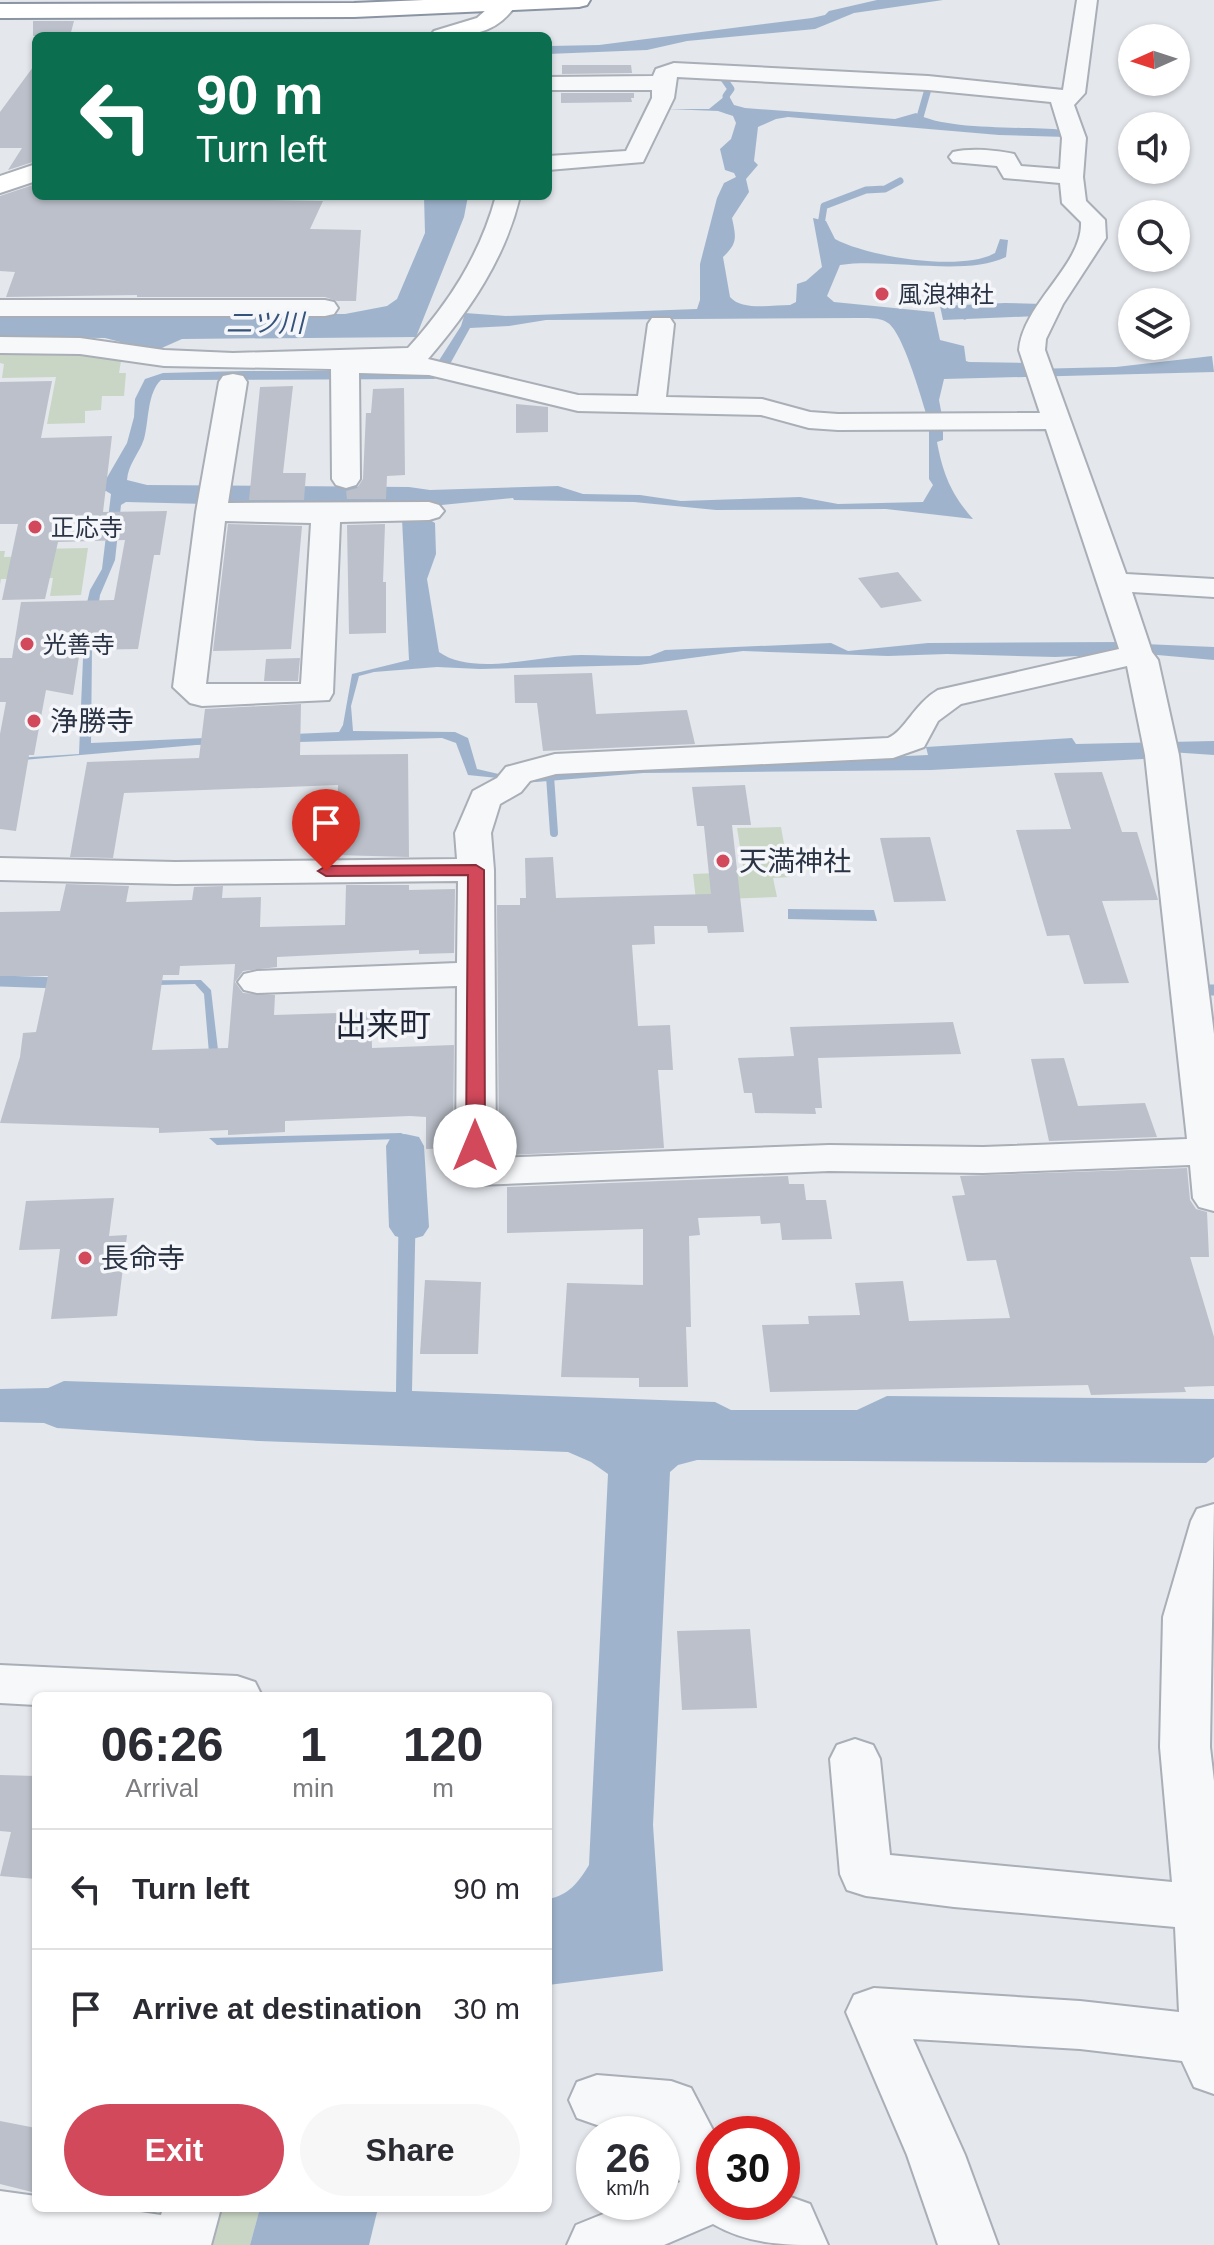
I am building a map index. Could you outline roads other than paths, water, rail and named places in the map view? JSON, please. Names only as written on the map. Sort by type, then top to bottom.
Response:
[{"type":"main road","points":[[0,11],[89,7],[113,11],[354,10],[579,0]]},
{"type":"main road","points":[[457,32],[486,24],[498,17],[505,5]]},
{"type":"main road","points":[[0,185],[32,173]]},
{"type":"street","points":[[1087,0],[1074,93],[1062,103],[1072,134],[1074,203],[1093,220],[1094,238],[1049,307],[1033,339],[1032,350],[1055,421],[1081,481],[1112,582],[1125,610],[1197,906],[1214,1198]]},
{"type":"street","points":[[552,162],[635,157],[663,98],[664,74],[674,70],[928,83],[1069,97]]},
{"type":"street","points":[[552,83],[664,83]]},
{"type":"street","points":[[961,157],[1006,159],[1012,173],[1071,177]]},
{"type":"street","points":[[341,369],[416,356],[472,286],[504,214],[507,200]]},
{"type":"street","points":[[0,308],[325,308]]},
{"type":"street","points":[[651,405],[661,324]]},
{"type":"street","points":[[0,345],[80,346],[164,358],[341,369],[438,369],[578,403],[762,407],[809,420],[1055,421]]},
{"type":"street","points":[[341,369],[346,479]]},
{"type":"street","points":[[233,382],[189,687],[202,696],[317,693],[326,514]]},
{"type":"street","points":[[214,500],[326,514],[417,512]]},
{"type":"street","points":[[1112,582],[1214,588]]},
{"type":"street","points":[[1137,653],[950,697],[931,707],[912,740],[893,748],[555,764],[514,779],[485,798],[473,833],[476,870],[476,1172],[829,1158],[983,1160],[1209,1138]]},
{"type":"street","points":[[0,869],[175,873],[476,870]]},
{"type":"street","points":[[257,982],[476,974]]},
{"type":"street","points":[[968,2245],[936,2155],[874,2012],[1080,2025],[1212,2054],[1185,1747],[1187,1617],[1214,1521]]},
{"type":"street","points":[[0,1684],[158,1692]]},
{"type":"street","points":[[855,1759],[866,1874],[1201,1907]]},
{"type":"street","points":[[597,2100],[671,2106],[696,2155]]},
{"type":"street","points":[[597,2245],[696,2204]]},
{"type":"street","points":[[0,2218],[178,2245],[190,2212]]},
{"type":"street","points":[[774,2220],[789,2223],[798,2245]]},
{"type":"water","points":[[877,0],[943,0],[854,13],[815,29],[687,41],[647,50],[552,54],[552,46],[599,45],[812,18]]},
{"type":"water","points":[[729,96],[734,105],[745,108],[895,119],[916,113],[945,123],[1063,130],[1066,137],[999,135],[788,117],[758,127],[754,161],[758,165],[746,179],[749,192],[732,218],[735,239],[723,257],[730,297],[735,301],[758,306],[796,302],[797,284],[806,281],[822,267],[813,218],[826,221],[835,239],[850,246],[915,260],[980,259],[995,253],[1000,239],[1008,240],[1006,257],[970,266],[840,265],[827,296],[834,302],[934,312],[940,340],[964,346],[966,361],[969,362],[1029,363],[1030,369],[1116,367],[1212,356],[1214,372],[944,379],[939,400],[942,416],[927,416],[911,366],[894,329],[885,321],[865,318],[546,320],[470,328],[450,364],[438,362],[461,326],[465,313],[506,316],[697,309],[700,264],[717,198],[724,183],[736,177],[725,170],[720,149],[731,139],[736,123],[733,116],[718,111],[667,109],[709,109]]},
{"type":"water","name":"二ツ川","points":[[424,200],[467,200],[464,217],[416,337],[182,339],[155,351],[105,338],[0,337],[0,313],[345,314],[387,306],[397,299],[425,233]]},
{"type":"water","points":[[1043,304],[1037,316],[943,320],[940,306]]},
{"type":"water","points":[[377,371],[441,376],[434,379],[161,380],[153,392],[144,439],[127,480],[147,485],[409,487],[430,490],[558,486],[583,494],[640,495],[681,501],[800,497],[838,504],[923,502],[933,485],[929,479],[929,424],[943,424],[943,440],[937,442],[942,464],[959,501],[973,519],[886,509],[716,510],[634,502],[513,498],[401,509],[126,502],[121,505],[115,560],[100,595],[92,649],[91,743],[339,732],[352,674],[409,660],[402,519],[425,517],[435,523],[436,554],[427,579],[439,652],[470,663],[508,663],[581,655],[650,656],[665,650],[831,643],[848,651],[928,643],[1123,642],[1126,654],[1055,657],[888,656],[743,651],[639,665],[480,669],[437,667],[359,676],[351,706],[353,731],[455,732],[468,738],[477,769],[503,775],[928,755],[926,747],[1072,738],[1076,744],[1214,741],[1214,755],[1170,752],[1143,759],[931,770],[643,773],[536,782],[468,775],[456,743],[442,738],[196,745],[0,762],[0,759],[79,754],[85,611],[90,590],[102,569],[111,494],[106,491],[0,493],[105,481],[127,443],[135,399],[145,379],[163,373]]},
{"type":"water","points":[[1144,644],[1214,647],[1214,660],[1146,654]]},
{"type":"water","points":[[788,909],[874,910],[877,921],[788,919]]},
{"type":"water","points":[[201,980],[211,990],[218,1050],[209,1053],[204,994],[195,984],[87,987],[47,981]]},
{"type":"water","points":[[401,1133],[410,1137],[413,1149],[402,1149],[398,1139],[217,1145],[209,1138]]},
{"type":"water","points":[[413,1174],[416,1200],[412,1391],[715,1402],[731,1410],[857,1410],[887,1396],[1214,1399],[1214,1457],[1206,1463],[697,1460],[678,1465],[670,1472],[653,1825],[663,1971],[552,1985],[552,1898],[572,1887],[589,1865],[608,1474],[568,1452],[259,1441],[0,1422],[0,1389],[48,1388],[64,1381],[396,1392],[397,1176]]},
{"type":"water","points":[[259,2212],[377,2212],[369,2245],[250,2245]]},
{"type":"waterway","points":[[724,79],[731,89],[726,96],[727,110]]},
{"type":"waterway","points":[[918,124],[928,89]]},
{"type":"waterway","points":[[820,231],[824,206],[866,190],[885,189],[900,181]]},
{"type":"waterway","points":[[961,291],[961,309],[965,316]]},
{"type":"waterway","points":[[550,776],[554,833]]},
{"type":"waterway","points":[[0,981],[59,983]]},
{"type":"waterway","points":[[405,1146],[409,1227]]},
{"type":"place","name":"風浪神社","points":[[882,294]]},
{"type":"place","name":"正応寺","points":[[35,527]]},
{"type":"place","name":"光善寺","points":[[27,644]]},
{"type":"place","name":"浄勝寺","points":[[34,721]]},
{"type":"place","name":"天満神社","points":[[723,861]]},
{"type":"place","name":"長命寺","points":[[85,1258]]},
{"type":"district","name":"出来町","points":[[383,1025]]}]
